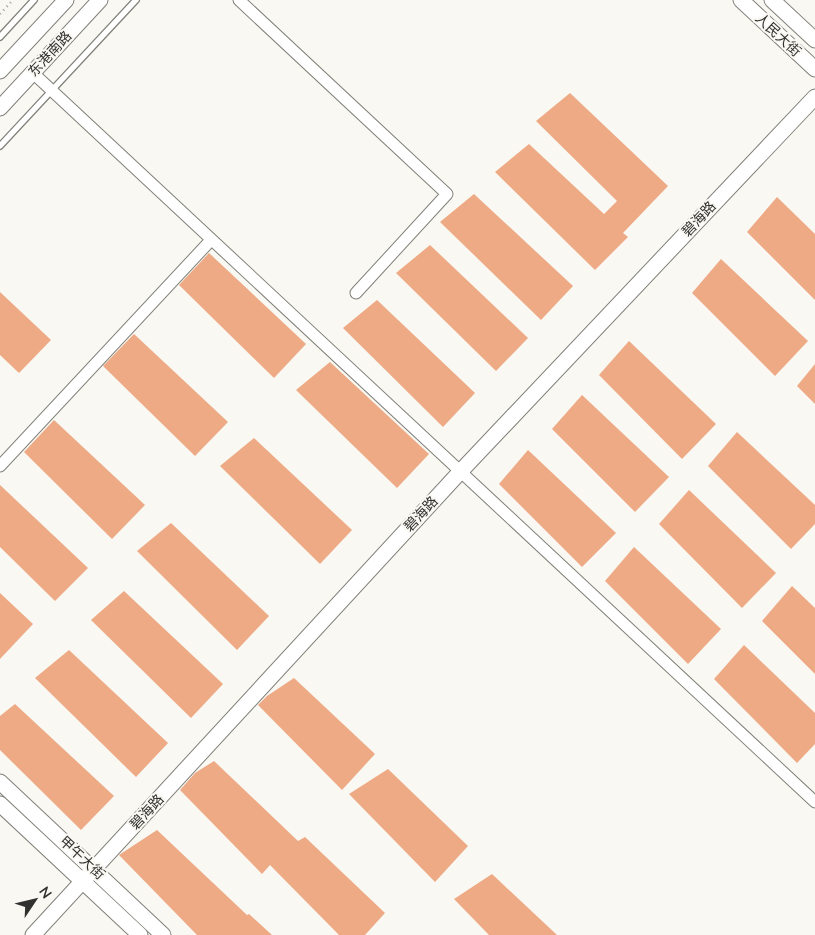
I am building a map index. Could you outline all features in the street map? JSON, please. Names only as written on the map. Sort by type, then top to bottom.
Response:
[{"type":"street","name":"东港南路","points":[[0,71],[66,0]]},
{"type":"street","name":"东港南路","points":[[0,108],[100,0]]},
{"type":"street","points":[[239,0],[447,194],[356,293]]},
{"type":"street","name":"人民大街","points":[[741,0],[815,69]]},
{"type":"street","name":"人民大街","points":[[772,0],[815,40]]},
{"type":"street","points":[[33,73],[815,802]]},
{"type":"street","name":"碧海路","points":[[33,935],[460,472],[815,97]]},
{"type":"street","points":[[0,466],[211,240]]},
{"type":"street","name":"甲午大街","points":[[0,782],[163,935]]},
{"type":"street","name":"甲午大街","points":[[0,804],[140,935]]},
{"type":"lane","points":[[0,37],[34,0]]},
{"type":"lane","points":[[0,146],[136,0]]},
{"type":"path","points":[[0,14],[13,0]]},
{"type":"building","points":[[570,93],[668,186],[623,233],[628,237],[595,270],[495,172],[529,144],[604,214],[617,201],[536,121]]},
{"type":"building","points":[[474,194],[573,286],[541,320],[440,222]]},
{"type":"building","points":[[777,197],[815,234],[815,300],[747,232]]},
{"type":"building","points":[[430,245],[528,338],[496,371],[396,273]]},
{"type":"building","points":[[209,253],[306,344],[274,378],[179,285]]},
{"type":"building","points":[[721,259],[808,341],[775,376],[692,293]]},
{"type":"building","points":[[0,292],[51,340],[19,373],[0,355]]},
{"type":"building","points":[[377,300],[475,393],[443,427],[343,328]]},
{"type":"building","points":[[134,334],[228,422],[195,456],[103,366]]},
{"type":"building","points":[[629,341],[716,424],[682,459],[599,375]]},
{"type":"building","points":[[330,362],[429,454],[397,488],[296,390]]},
{"type":"building","points":[[815,364],[815,404],[797,386]]},
{"type":"building","points":[[582,395],[669,477],[635,512],[552,429]]},
{"type":"building","points":[[54,420],[145,505],[112,539],[24,452]]},
{"type":"building","points":[[737,432],[815,505],[815,524],[791,549],[708,466]]},
{"type":"building","points":[[254,438],[352,530],[320,564],[220,466]]},
{"type":"building","points":[[528,450],[616,533],[582,567],[499,484]]},
{"type":"building","points":[[0,485],[88,568],[55,601],[0,547]]},
{"type":"building","points":[[689,490],[776,573],[742,608],[659,524]]},
{"type":"building","points":[[171,523],[269,616],[237,650],[137,551]]},
{"type":"building","points":[[634,547],[721,629],[688,664],[605,581]]},
{"type":"building","points":[[792,586],[815,608],[815,674],[762,621]]},
{"type":"building","points":[[124,591],[223,684],[191,718],[91,620]]},
{"type":"building","points":[[0,593],[33,624],[0,659]]},
{"type":"building","points":[[744,645],[815,713],[815,744],[797,763],[714,679]]},
{"type":"building","points":[[69,650],[168,743],[136,777],[35,678]]},
{"type":"building","points":[[294,678],[375,754],[342,790],[258,705],[267,696]]},
{"type":"building","points":[[15,704],[114,796],[81,830],[0,750],[0,716]]},
{"type":"building","points":[[214,761],[298,841],[305,837],[385,913],[365,935],[339,935],[270,865],[262,874],[180,790],[195,773]]},
{"type":"building","points":[[388,769],[468,846],[435,882],[349,794]]},
{"type":"building","points":[[157,830],[247,915],[249,914],[272,935],[197,935],[119,855]]},
{"type":"building","points":[[492,874],[557,935],[489,935],[454,899]]}]
